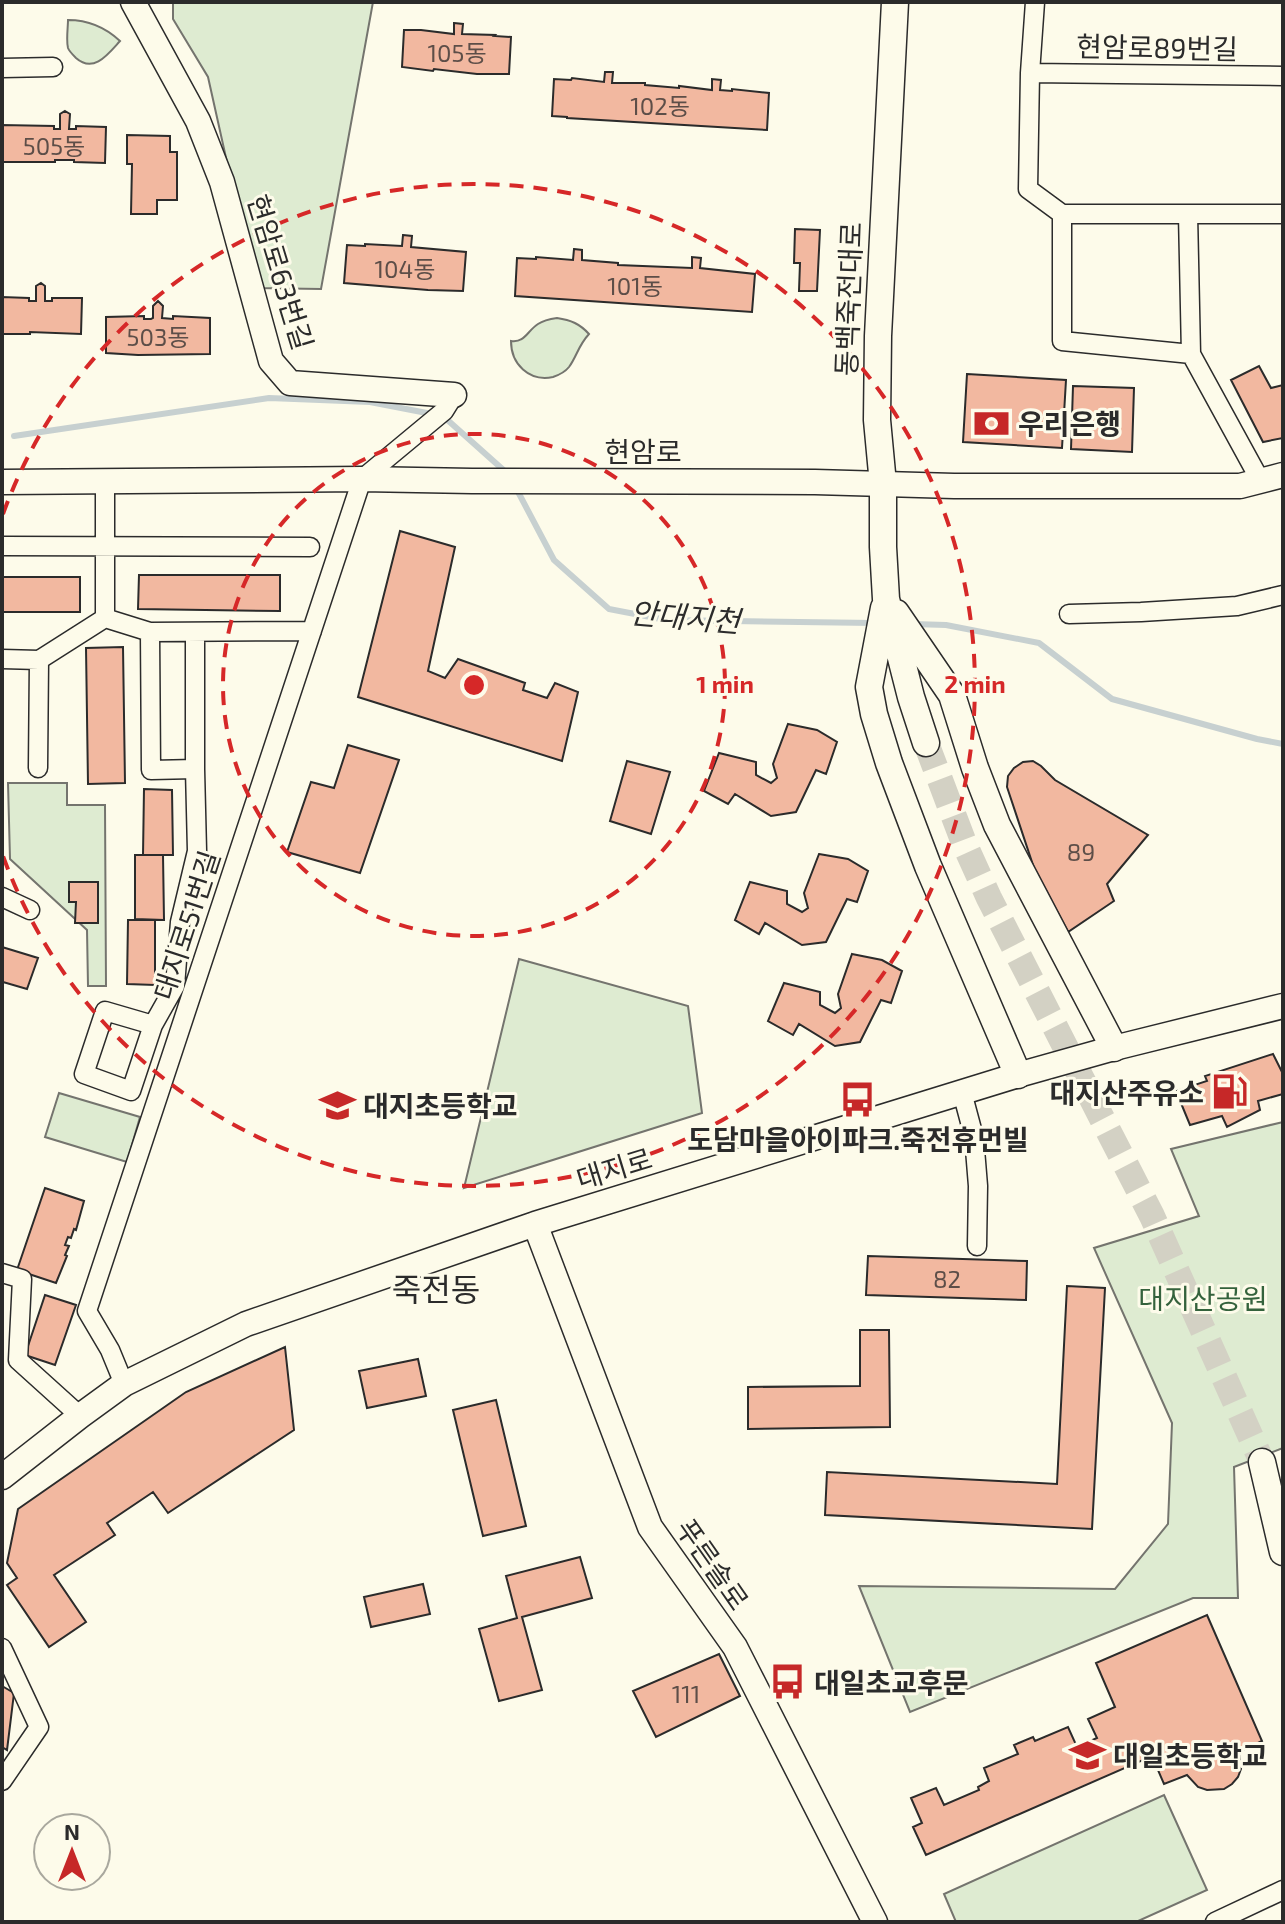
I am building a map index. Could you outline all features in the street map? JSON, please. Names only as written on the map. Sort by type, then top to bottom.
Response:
[{"type":"main road","name":"동백죽전대로","points":[[886,599],[883,484],[877,420],[878,336],[895,2]]},
{"type":"main road","points":[[886,599],[869,687],[874,714],[928,866],[1018,1075]]},
{"type":"main road","points":[[886,599],[952,695],[997,825],[1114,1048]]},
{"type":"main road","points":[[886,599],[926,743]]},
{"type":"main road","points":[[1262,1462],[1283,1494]]},
{"type":"main road","points":[[1262,1462],[1283,1515]]},
{"type":"main road","points":[[1262,1462],[1283,1552]]},
{"type":"street","name":"현암로63번길","points":[[133,2],[198,121],[222,182],[271,361],[290,383],[449,403]]},
{"type":"street","points":[[1035,2],[1028,189],[1062,214],[1283,214]]},
{"type":"street","points":[[2,68],[53,67]]},
{"type":"street","name":"현암로89번길","points":[[1030,73],[1283,76]]},
{"type":"street","points":[[1062,214],[1062,341],[1191,354]]},
{"type":"street","points":[[1188,214],[1191,354],[1272,477]]},
{"type":"street","name":"현암로63번길","points":[[362,479],[449,403]]},
{"type":"street","name":"현암로","points":[[2,482],[362,479],[1240,486],[1272,477]]},
{"type":"street","name":"대지로51번길","points":[[124,1384],[110,1350],[87,1311],[362,479]]},
{"type":"street","points":[[105,481],[105,618]]},
{"type":"street","points":[[2,546],[310,547]]},
{"type":"street","points":[[1069,614],[1237,606],[1283,595]]},
{"type":"street","points":[[2,659],[39,660],[105,618],[150,632],[312,631]]},
{"type":"street","points":[[150,632],[151,770],[195,769]]},
{"type":"street","points":[[153,1025],[105,1011],[84,1074],[131,1091],[153,1025],[175,986],[180,922],[197,851],[195,632]]},
{"type":"street","points":[[38,768],[39,660]]},
{"type":"street","points":[[2,897],[30,910]]},
{"type":"street","name":"대지로","points":[[2,1477],[124,1384],[246,1324],[535,1224],[962,1092],[1114,1048],[1283,1006]]},
{"type":"street","points":[[962,1092],[974,1137],[978,1186],[977,1246]]},
{"type":"street","name":"푸른솔로","points":[[535,1224],[650,1527],[735,1647],[875,1922]]},
{"type":"street","points":[[2,1273],[22,1279],[18,1360],[80,1416]]},
{"type":"street","points":[[2,1648],[39,1727],[2,1781]]},
{"type":"street","points":[[1215,1922],[1283,1890]]},
{"type":"green space","points":[[173,2],[373,2],[321,289],[255,288],[208,77],[173,19]]},
{"type":"green space","points":[[68,20],[96,25],[120,41],[101,60],[89,64],[83,62],[68,48]]},
{"type":"green space","points":[[557,318],[575,323],[589,334],[564,372],[553,377],[536,377],[518,364],[511,341],[523,338],[540,323]]},
{"type":"green space","points":[[8,783],[67,783],[67,805],[105,805],[106,986],[88,986],[87,930],[10,859]]},
{"type":"green space","points":[[519,959],[688,1006],[702,1113],[464,1188]]},
{"type":"green space","points":[[59,1093],[140,1117],[127,1162],[45,1137]]},
{"type":"green space","name":"대지산공원","points":[[1283,1122],[1283,1448],[1234,1467],[1238,1598],[1193,1598],[910,1712],[859,1586],[1115,1589],[1168,1524],[1172,1423],[1094,1248],[1199,1216],[1171,1149]]},
{"type":"green space","points":[[1164,1795],[1207,1890],[1136,1922],[956,1922],[944,1894]]},
{"type":"building","points":[[454,23],[463,24],[462,34],[511,37],[509,74],[402,67],[404,30],[454,34]]},
{"type":"building","points":[[605,72],[613,72],[612,83],[712,90],[712,79],[721,80],[720,90],[769,93],[767,130],[552,116],[554,79],[604,82]]},
{"type":"building","points":[[65,111],[70,114],[69,129],[76,129],[76,126],[106,127],[105,163],[74,160],[2,162],[2,125],[54,126],[54,129],[60,129],[60,114]]},
{"type":"building","points":[[127,135],[170,136],[170,152],[177,152],[177,200],[157,200],[157,214],[131,214],[132,164],[127,164]]},
{"type":"building","points":[[795,229],[820,230],[817,291],[799,291],[800,263],[794,263]]},
{"type":"building","points":[[403,235],[412,236],[411,247],[466,252],[463,291],[344,283],[347,245],[402,246]]},
{"type":"building","points":[[574,249],[582,250],[582,260],[618,265],[692,268],[692,257],[701,258],[700,268],[755,274],[752,312],[515,296],[517,258],[573,260]]},
{"type":"building","points":[[41,283],[45,286],[45,301],[52,301],[52,298],[82,298],[81,334],[2,334],[2,297],[36,301],[36,286]]},
{"type":"building","points":[[158,301],[163,306],[162,318],[210,318],[210,354],[106,353],[106,317],[144,316],[144,319],[151,319],[153,306]]},
{"type":"building","points":[[1259,366],[1271,388],[1283,385],[1283,438],[1263,442],[1231,380]]},
{"type":"building","points":[[967,374],[1066,380],[1062,448],[963,442]]},
{"type":"building","points":[[1073,386],[1134,388],[1132,452],[1071,449]]},
{"type":"building","points":[[400,531],[455,547],[428,671],[445,678],[458,659],[525,683],[523,690],[547,698],[555,683],[578,692],[562,761],[358,697]]},
{"type":"building","points":[[139,575],[280,575],[280,611],[138,609]]},
{"type":"building","points":[[2,577],[80,577],[80,612],[2,612]]},
{"type":"building","points":[[123,647],[125,783],[88,784],[86,648]]},
{"type":"building","points":[[788,724],[817,730],[837,742],[826,774],[816,770],[796,812],[771,816],[735,794],[728,804],[704,791],[719,753],[756,762],[756,775],[771,783],[777,778],[773,764]]},
{"type":"building","points":[[348,745],[399,760],[360,873],[287,852],[311,782],[334,788]]},
{"type":"building","points":[[627,761],[670,772],[651,834],[610,821]]},
{"type":"building","points":[[1033,761],[1055,780],[1148,835],[1107,884],[1114,901],[1068,932],[1034,868],[1007,787],[1008,776],[1014,768],[1023,762]]},
{"type":"building","points":[[144,789],[172,790],[173,855],[143,855]]},
{"type":"building","points":[[819,854],[848,859],[868,871],[857,902],[847,899],[826,942],[802,945],[765,923],[759,934],[735,920],[750,882],[787,891],[787,904],[802,912],[808,908],[804,893]]},
{"type":"building","points":[[135,855],[163,855],[164,920],[135,919]]},
{"type":"building","points":[[69,882],[98,882],[98,923],[75,923],[76,902],[69,902]]},
{"type":"building","points":[[128,920],[155,920],[155,985],[127,984]]},
{"type":"building","points":[[2,947],[38,958],[27,989],[3,982],[2,985]]},
{"type":"building","points":[[852,954],[882,960],[902,971],[891,1003],[881,1000],[860,1042],[835,1046],[799,1024],[793,1035],[768,1021],[784,983],[820,992],[820,1005],[835,1013],[841,1008],[838,994]]},
{"type":"building","name":"대지산주유소","points":[[1273,1054],[1283,1074],[1283,1094],[1258,1101],[1260,1110],[1227,1127],[1222,1116],[1190,1125],[1176,1091],[1207,1081],[1205,1076]]},
{"type":"building","points":[[45,1188],[84,1201],[76,1230],[65,1245],[69,1246],[67,1256],[56,1283],[17,1270]]},
{"type":"building","points":[[868,1256],[1027,1261],[1026,1300],[866,1295]]},
{"type":"building","points":[[1067,1286],[1105,1288],[1092,1529],[825,1515],[827,1472],[1057,1484]]},
{"type":"building","points":[[45,1295],[76,1305],[55,1365],[25,1355]]},
{"type":"building","points":[[860,1330],[889,1330],[890,1427],[748,1429],[748,1387],[860,1386]]},
{"type":"building","points":[[285,1347],[294,1430],[168,1513],[153,1492],[107,1523],[115,1535],[54,1575],[86,1622],[49,1647],[7,1585],[17,1578],[7,1563],[18,1509],[186,1392]]},
{"type":"building","points":[[418,1359],[426,1396],[367,1408],[359,1371]]},
{"type":"building","points":[[496,1400],[526,1526],[483,1536],[453,1410]]},
{"type":"building","points":[[580,1557],[592,1598],[522,1617],[542,1690],[499,1701],[479,1629],[517,1618],[506,1576]]},
{"type":"building","points":[[423,1584],[430,1614],[371,1627],[364,1597]]},
{"type":"building","points":[[1207,1615],[1262,1741],[1239,1752],[1241,1769],[1232,1784],[1224,1789],[1207,1790],[1198,1787],[1187,1775],[1164,1784],[1152,1756],[926,1855],[913,1827],[922,1823],[911,1798],[936,1788],[944,1805],[979,1790],[978,1787],[989,1781],[984,1768],[1018,1754],[1014,1745],[1033,1737],[1035,1741],[1068,1727],[1077,1747],[1097,1738],[1088,1719],[1115,1707],[1096,1663]]},
{"type":"building","points":[[719,1654],[740,1696],[656,1737],[633,1691]]},
{"type":"building","points":[[2,1686],[14,1693],[7,1750],[2,1747]]},
{"type":"waterway","name":"안대지천","points":[[14,436],[269,398],[370,402],[432,414]]},
{"type":"waterway","name":"안대지천","points":[[443,416],[509,475]]},
{"type":"waterway","name":"안대지천","points":[[516,488],[554,560],[609,609],[666,620],[874,623]]},
{"type":"waterway","name":"안대지천","points":[[913,624],[946,625],[1039,643],[1112,699],[1283,744]]},
{"type":"tunnel","points":[[926,743],[964,843],[989,898],[1152,1216],[1262,1462]]},
{"type":"place","name":"우리은행","points":[[992,423]]},
{"type":"place","name":"대지산주유소","points":[[1230,1092]]},
{"type":"place","name":"도담마을아이파크.죽전휴먼빌","points":[[858,1099]]},
{"type":"place","name":"대지초등학교","points":[[337,1105]]},
{"type":"place","name":"대일초교후문","points":[[788,1682]]},
{"type":"place","name":"대일초등학교","points":[[1087,1755]]},
{"type":"district","name":"죽전동","points":[[436,1288]]}]
